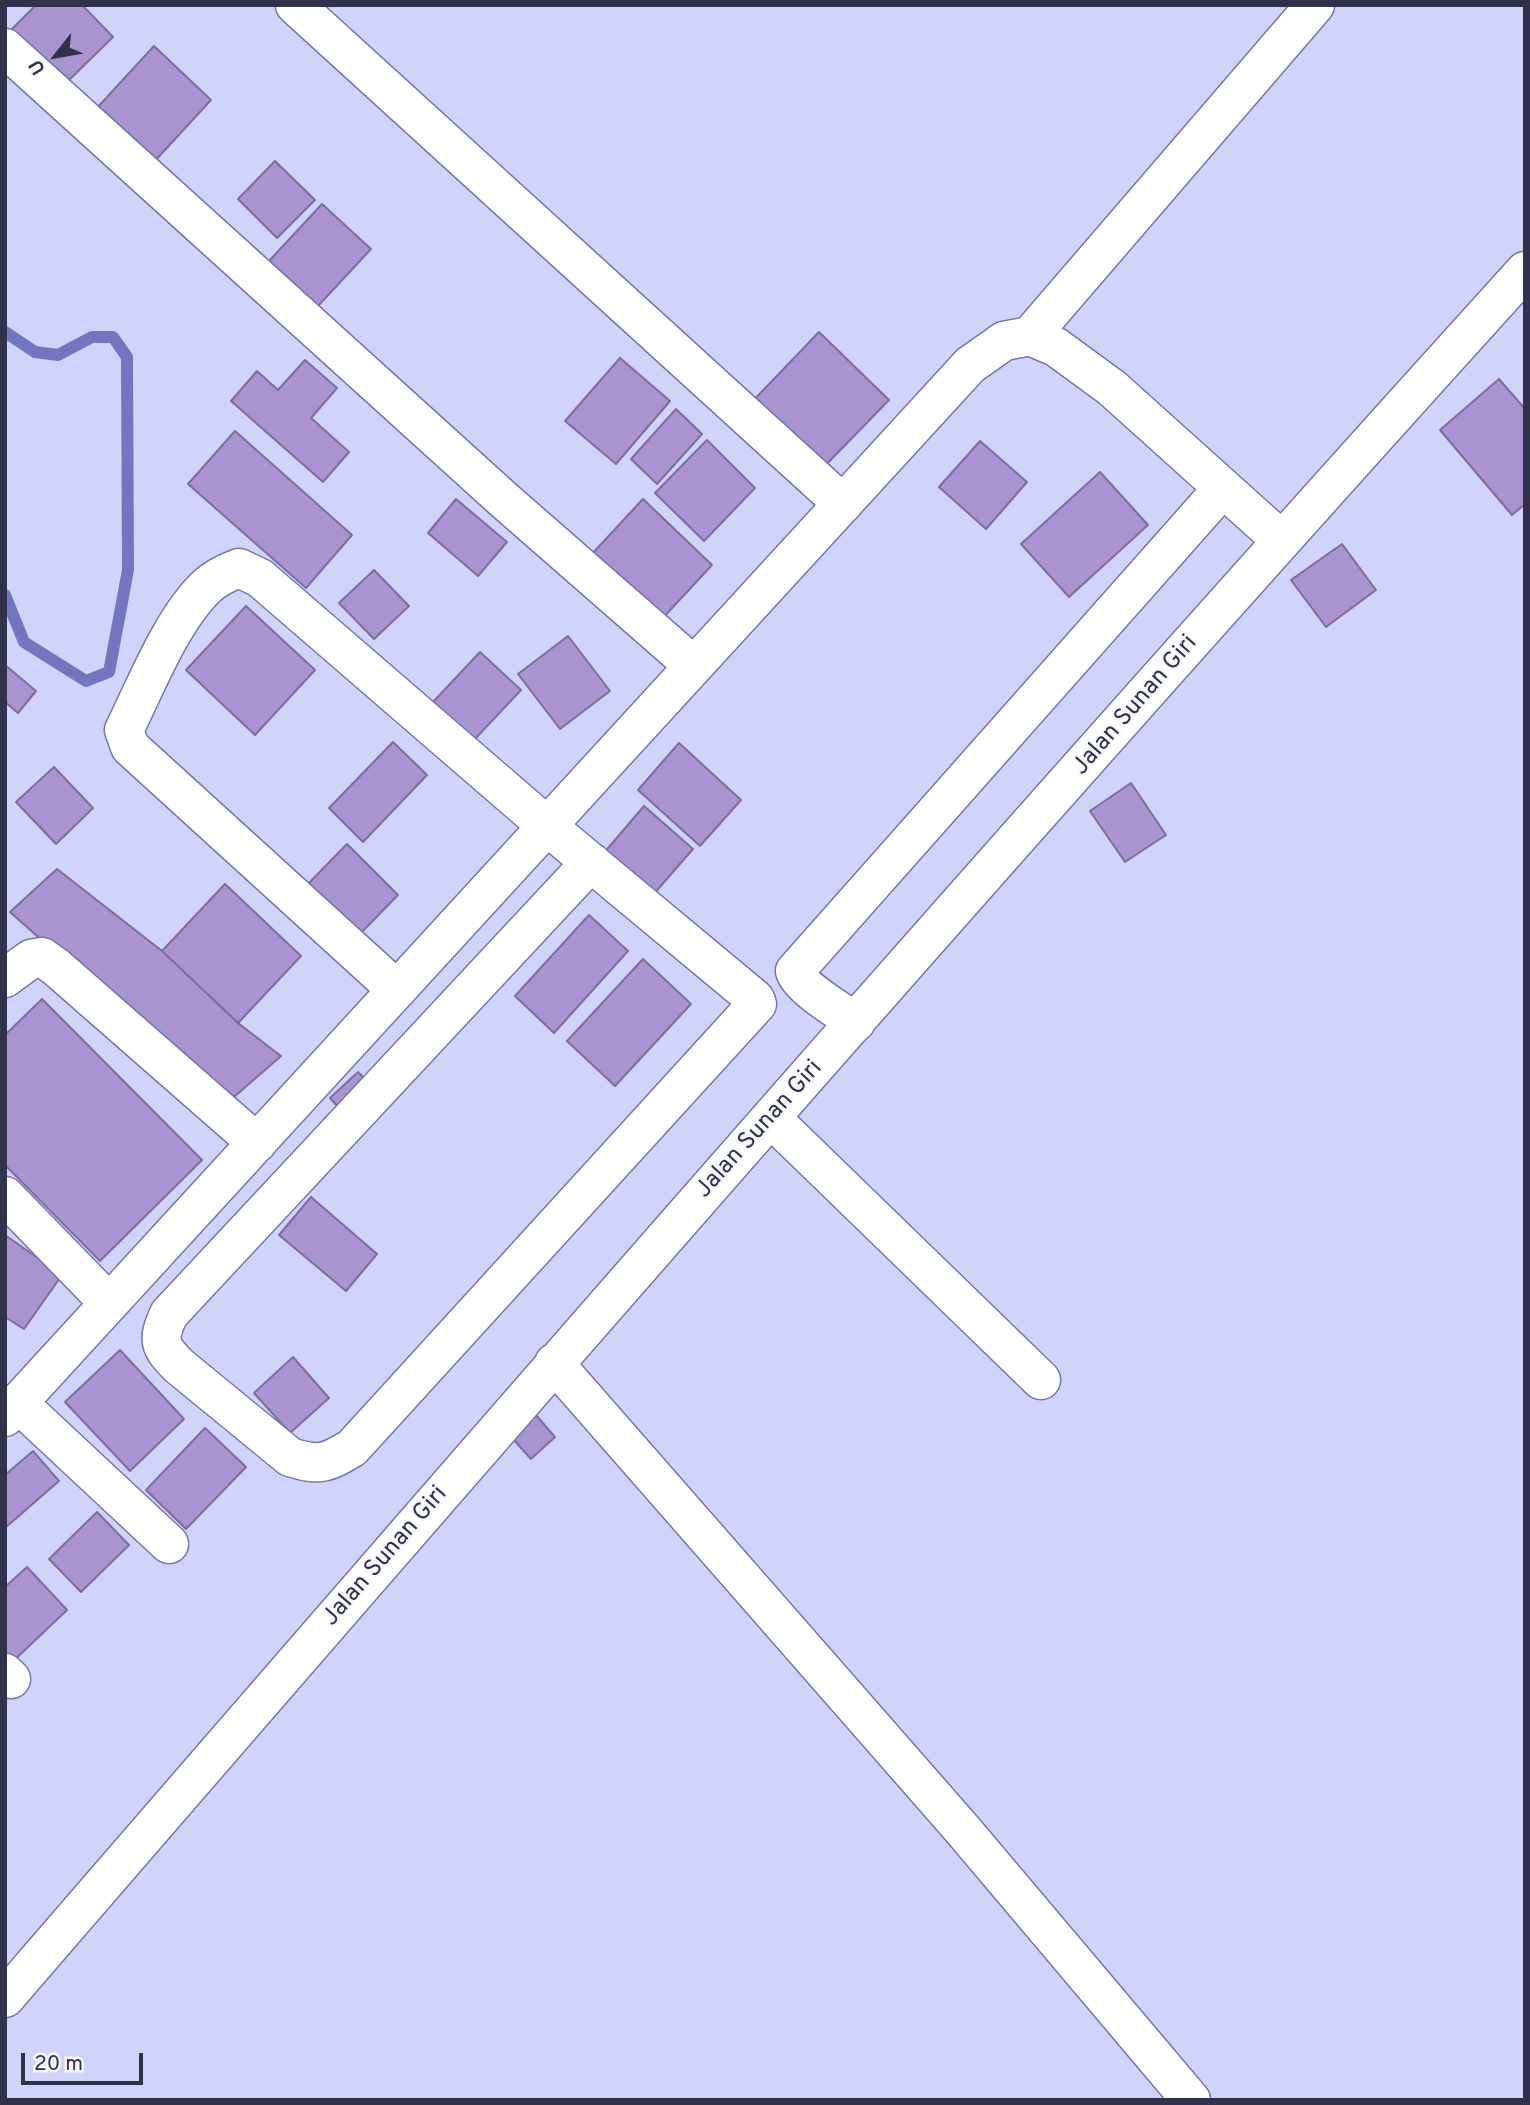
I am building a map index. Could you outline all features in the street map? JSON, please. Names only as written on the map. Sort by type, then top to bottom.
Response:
[{"type":"street","points":[[295,5],[843,504]]},
{"type":"street","points":[[169,1544],[11,1410],[970,365],[1004,341],[1030,335],[1315,5]]},
{"type":"street","points":[[5,48],[494,491],[694,666]]},
{"type":"street","name":"Jalan Sunan Giri","points":[[5,1998],[554,1363],[1281,540],[1525,271]]},
{"type":"street","points":[[1030,335],[1056,347],[1112,388],[1281,540]]},
{"type":"street","points":[[856,1022],[797,977],[796,971],[1223,488]]},
{"type":"street","points":[[397,990],[140,756],[125,739],[124,730],[186,611],[206,587],[221,575],[239,568],[260,578],[547,826],[591,862],[755,999],[756,1007],[352,1448],[335,1458],[313,1464],[290,1457],[178,1366],[163,1350],[160,1333],[169,1314],[591,862]]},
{"type":"street","points":[[5,978],[31,959],[42,957],[257,1143]]},
{"type":"street","points":[[771,1118],[1041,1380]]},
{"type":"street","points":[[5,1196],[109,1303]]},
{"type":"street","points":[[554,1363],[962,1829],[1191,2100]]},
{"type":"building","points":[[36,5],[82,5],[113,37],[64,85],[10,31]]},
{"type":"building","points":[[154,46],[211,100],[153,163],[96,109]]},
{"type":"building","points":[[275,161],[315,200],[277,238],[238,199]]},
{"type":"building","points":[[322,204],[371,249],[318,306],[269,261]]},
{"type":"building","points":[[819,332],[889,400],[818,473],[749,405]]},
{"type":"building","points":[[620,358],[670,401],[616,464],[565,421]]},
{"type":"building","points":[[305,360],[337,388],[311,418],[349,452],[323,482],[231,401],[257,371],[278,390]]},
{"type":"building","points":[[1499,379],[1525,409],[1525,504],[1512,515],[1440,430]]},
{"type":"building","points":[[676,409],[702,434],[657,484],[631,459]]},
{"type":"building","points":[[235,431],[352,535],[306,588],[188,484]]},
{"type":"building","points":[[707,440],[755,488],[704,541],[655,493]]},
{"type":"building","points":[[980,441],[1027,482],[986,529],[939,487]]},
{"type":"building","points":[[1100,472],[1148,525],[1069,597],[1021,544]]},
{"type":"building","points":[[456,499],[507,542],[478,576],[428,533]]},
{"type":"building","points":[[643,499],[712,565],[661,620],[591,555]]},
{"type":"building","points":[[1342,544],[1376,590],[1326,627],[1291,580]]},
{"type":"building","points":[[374,570],[409,606],[374,639],[339,603]]},
{"type":"building","points":[[246,606],[315,670],[255,735],[186,670]]},
{"type":"building","points":[[568,636],[610,691],[560,729],[518,674]]},
{"type":"building","points":[[480,652],[521,690],[474,740],[433,702]]},
{"type":"building","points":[[5,665],[36,691],[18,713],[5,702]]},
{"type":"building","points":[[393,742],[427,775],[363,842],[329,808]]},
{"type":"building","points":[[679,743],[741,800],[700,846],[638,790]]},
{"type":"building","points":[[54,767],[93,808],[56,844],[16,802]]},
{"type":"building","points":[[1131,783],[1166,835],[1125,862],[1090,811]]},
{"type":"building","points":[[644,806],[693,849],[652,896],[603,854]]},
{"type":"building","points":[[347,844],[398,895],[356,938],[305,887]]},
{"type":"building","points":[[57,869],[162,951],[238,1023],[281,1056],[226,1104],[10,912]]},
{"type":"building","points":[[225,884],[301,956],[238,1023],[162,951]]},
{"type":"building","points":[[589,915],[628,951],[554,1033],[515,996]]},
{"type":"building","points":[[643,959],[691,1004],[615,1086],[567,1041]]},
{"type":"building","points":[[42,999],[202,1160],[100,1261],[5,1165],[5,1035]]},
{"type":"building","points":[[358,1072],[370,1084],[341,1110],[330,1098]]},
{"type":"building","points":[[311,1197],[377,1254],[346,1291],[279,1235]]},
{"type":"building","points":[[5,1235],[62,1275],[24,1329],[5,1317]]},
{"type":"building","points":[[120,1350],[184,1419],[130,1471],[65,1402]]},
{"type":"building","points":[[293,1357],[329,1398],[290,1433],[254,1393]]},
{"type":"building","points":[[529,1407],[555,1437],[531,1459],[504,1429]]},
{"type":"building","points":[[205,1428],[246,1467],[186,1529],[146,1490]]},
{"type":"building","points":[[33,1451],[59,1481],[5,1528],[5,1475]]},
{"type":"building","points":[[97,1512],[129,1545],[81,1592],[49,1559]]},
{"type":"building","points":[[27,1567],[67,1610],[7,1667],[5,1587]]},
{"type":"waterway","points":[[5,332],[35,352],[58,355],[92,337],[113,337],[127,357],[128,570],[109,672],[86,681],[24,642],[5,595]]}]
